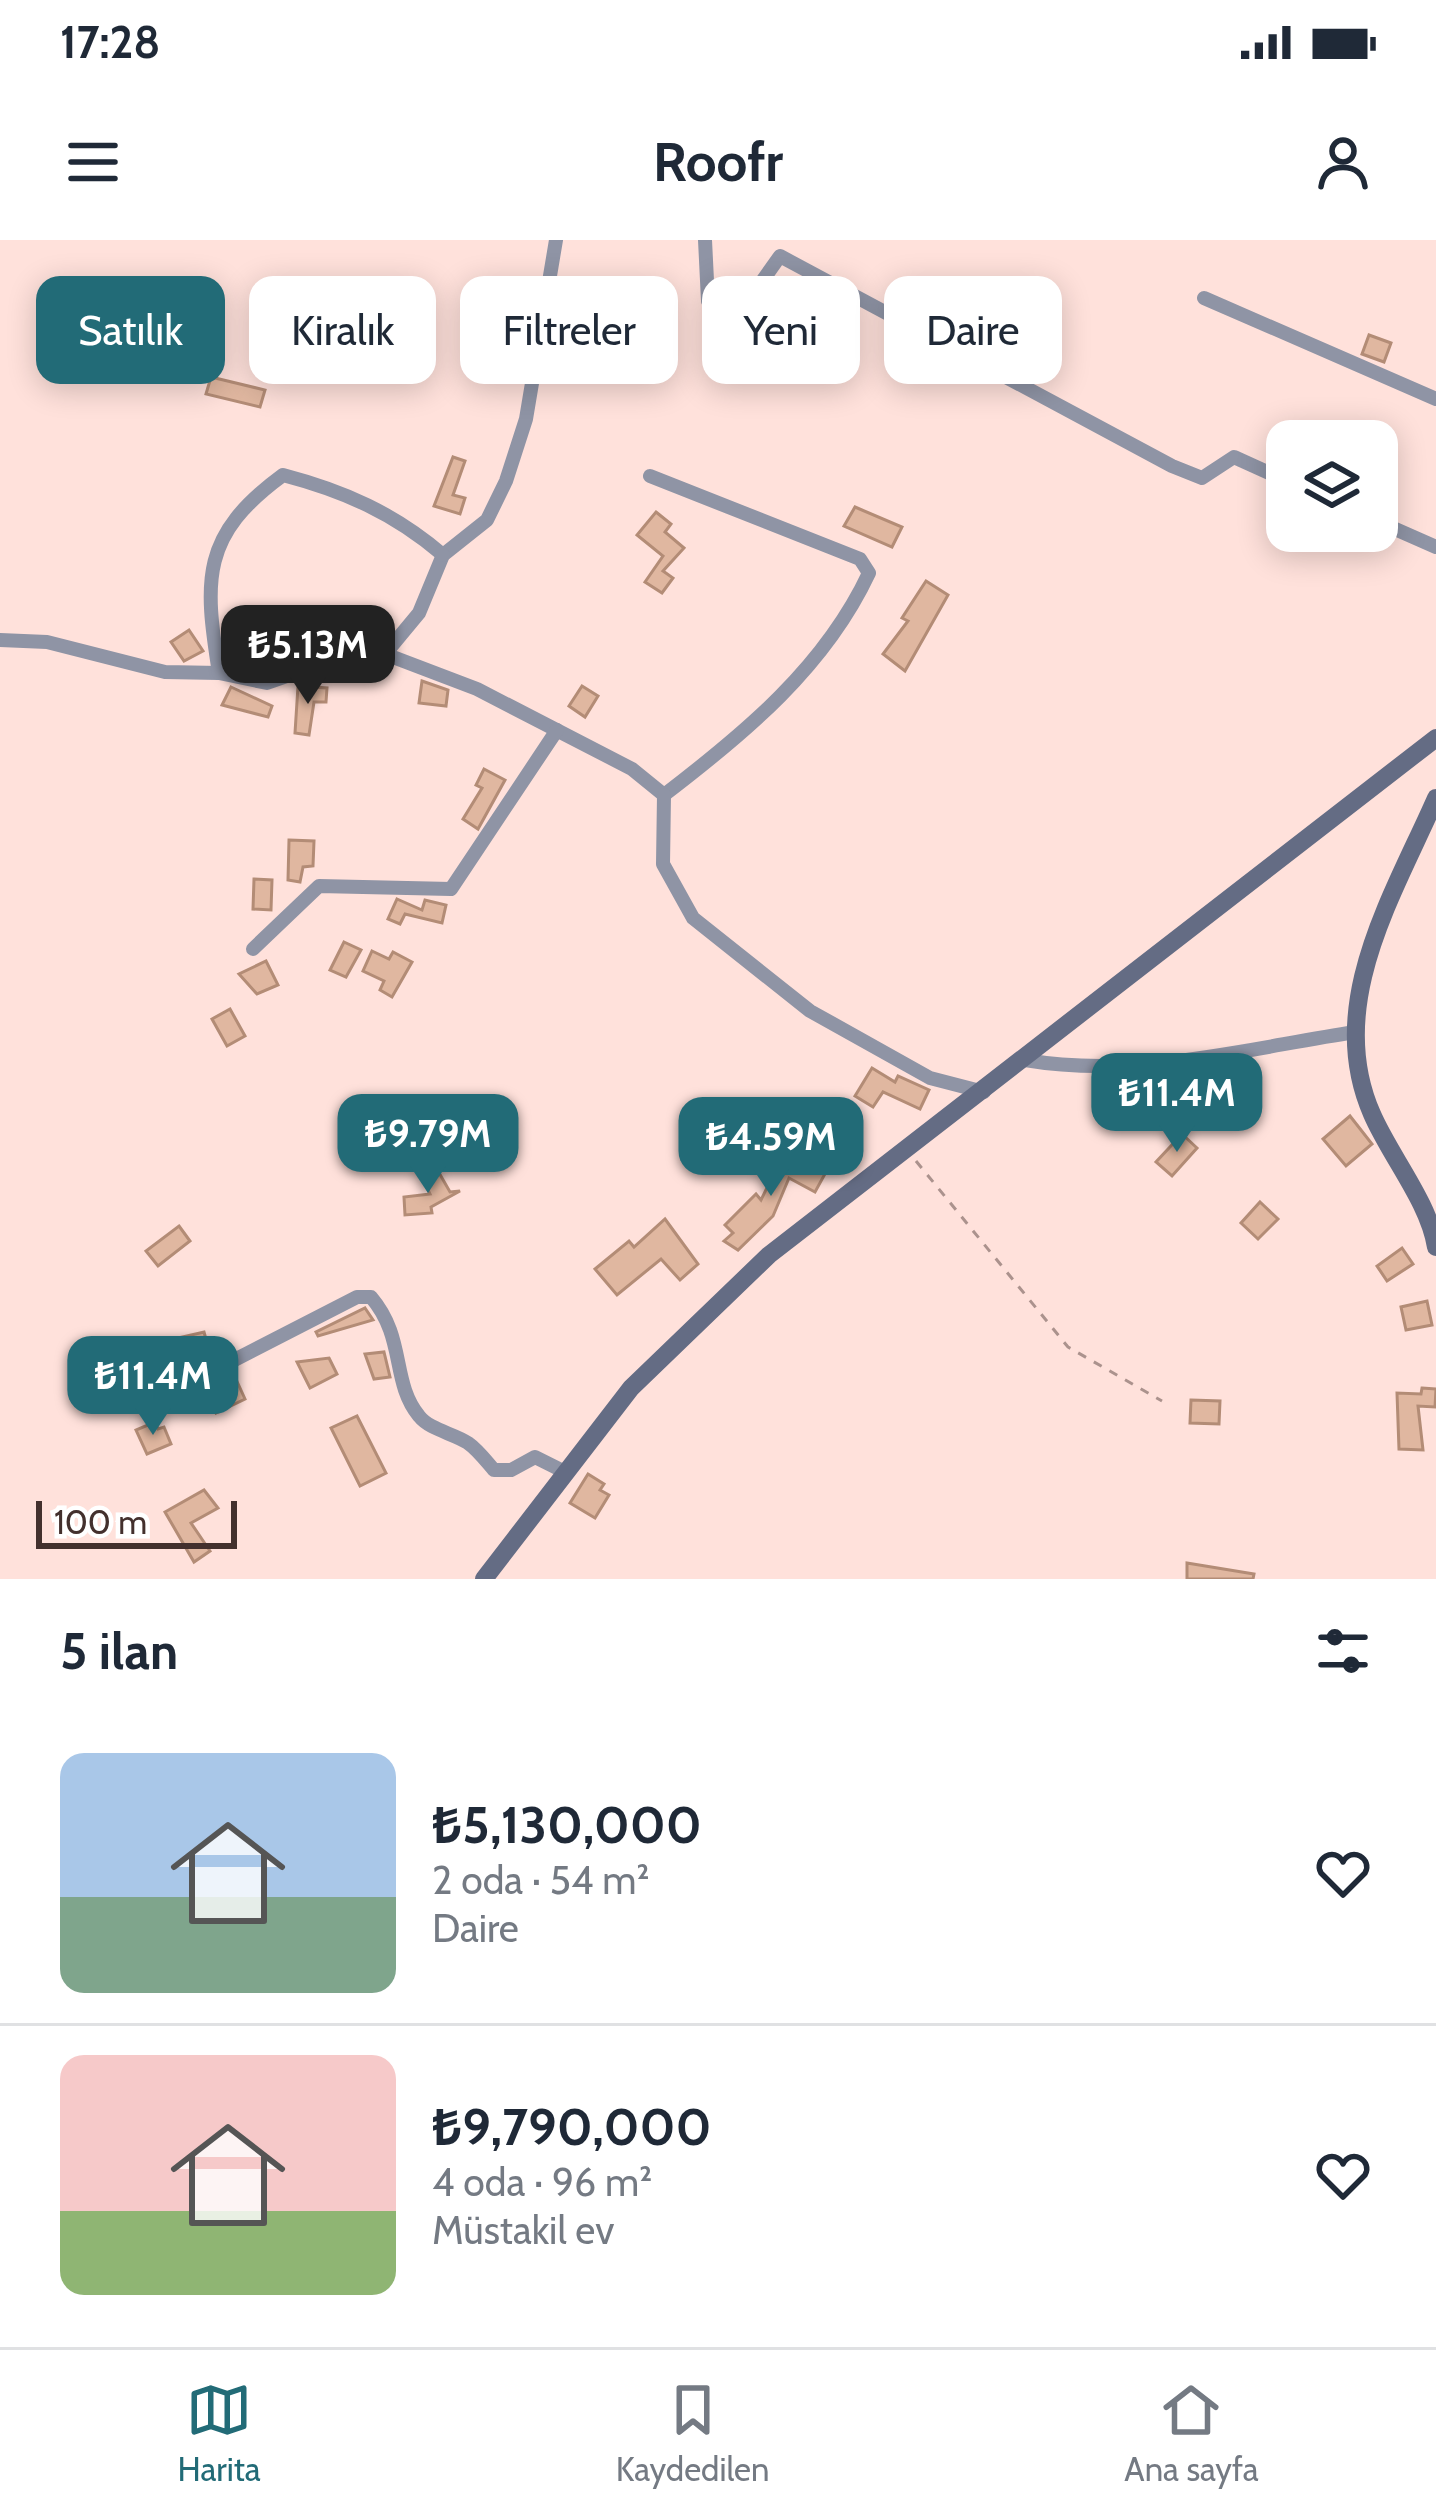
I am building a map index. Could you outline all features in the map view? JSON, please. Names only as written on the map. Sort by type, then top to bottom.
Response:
[{"type":"street","points":[[385,654],[419,613],[443,555],[487,520],[506,481],[526,419],[556,240]]},
{"type":"street","points":[[705,240],[708,301],[726,332],[780,256],[1172,466],[1202,478],[1234,457],[1266,471]]},
{"type":"street","points":[[1204,298],[1436,399]]},
{"type":"street","points":[[219,673],[209,612],[211,570],[223,536],[243,504],[283,475],[346,492],[412,529],[443,555]]},
{"type":"street","points":[[650,476],[860,559],[869,573],[822,656],[714,757],[664,795]]},
{"type":"street","points":[[1398,530],[1436,547]]},
{"type":"street","points":[[0,640],[47,642],[165,672],[219,673],[267,683],[330,661],[385,654],[477,688],[632,769],[664,795]]},
{"type":"street","points":[[253,949],[319,886],[451,889],[557,730]]},
{"type":"street","points":[[484,1579],[631,1388],[769,1255],[1436,738]]},
{"type":"street","points":[[664,795],[663,863],[671,886],[693,918],[810,1011],[930,1078],[984,1092]]},
{"type":"street","points":[[1436,798],[1364,962],[1355,1033],[1369,1109],[1436,1247]]},
{"type":"street","points":[[1025,1060],[1069,1068],[1187,1064],[1355,1033]]},
{"type":"street","points":[[145,1406],[358,1298],[371,1298],[386,1315],[403,1362],[402,1389],[421,1420],[469,1443],[494,1470],[511,1470],[535,1457],[565,1472]]},
{"type":"path","points":[[907,1150],[1068,1347],[1162,1401]]},
{"type":"building","points":[[1369,335],[1391,343],[1384,362],[1362,354]]},
{"type":"building","points":[[225,380],[265,390],[260,407],[206,394],[209,384]]},
{"type":"building","points":[[453,457],[465,461],[453,495],[465,498],[460,514],[434,506]]},
{"type":"building","points":[[855,507],[902,527],[892,547],[844,526]]},
{"type":"building","points":[[656,512],[671,524],[665,532],[684,548],[663,571],[673,578],[662,593],[645,582],[663,556],[637,535]]},
{"type":"building","points":[[926,581],[948,595],[905,671],[883,654],[908,621],[902,618]]},
{"type":"building","points":[[189,630],[203,651],[184,661],[171,642]]},
{"type":"building","points":[[422,681],[448,690],[446,706],[419,703]]},
{"type":"building","points":[[298,686],[327,688],[326,702],[314,702],[309,735],[295,733]]},
{"type":"building","points":[[582,686],[598,696],[585,717],[569,706]]},
{"type":"building","points":[[231,687],[272,706],[268,717],[222,705]]},
{"type":"building","points":[[484,769],[505,780],[478,829],[463,819],[482,788],[476,785]]},
{"type":"building","points":[[289,840],[314,841],[313,866],[303,867],[300,882],[288,880]]},
{"type":"building","points":[[254,879],[272,880],[271,910],[253,909]]},
{"type":"building","points":[[397,899],[422,910],[425,900],[446,905],[442,923],[405,914],[400,924],[388,919]]},
{"type":"building","points":[[344,942],[361,950],[346,977],[330,970]]},
{"type":"building","points":[[372,951],[389,959],[393,952],[412,962],[392,997],[380,990],[384,981],[363,971]]},
{"type":"building","points":[[266,961],[278,985],[257,994],[239,974]]},
{"type":"building","points":[[230,1009],[245,1036],[227,1046],[212,1019]]},
{"type":"building","points":[[872,1068],[895,1082],[898,1076],[929,1090],[920,1109],[883,1092],[873,1107],[855,1096]]},
{"type":"building","points":[[1128,1076],[1133,1099],[1100,1101],[1094,1078]]},
{"type":"building","points":[[1236,1096],[1249,1110],[1231,1127],[1217,1113]]},
{"type":"building","points":[[780,1102],[804,1114],[793,1135],[769,1123]]},
{"type":"building","points":[[1350,1116],[1372,1144],[1346,1166],[1323,1139]]},
{"type":"building","points":[[1182,1134],[1197,1148],[1172,1176],[1156,1162]]},
{"type":"building","points":[[784,1153],[826,1172],[815,1192],[789,1178],[773,1216],[738,1250],[724,1241],[733,1233],[725,1225],[756,1194],[761,1200]]},
{"type":"building","points":[[438,1171],[450,1192],[460,1191],[431,1207],[432,1213],[405,1215],[404,1197],[430,1194],[423,1180]]},
{"type":"building","points":[[1260,1202],[1278,1219],[1258,1239],[1241,1223]]},
{"type":"building","points":[[665,1219],[698,1264],[680,1280],[661,1259],[617,1295],[595,1269],[629,1241],[634,1247]]},
{"type":"building","points":[[179,1226],[190,1241],[158,1266],[146,1251]]},
{"type":"building","points":[[1402,1248],[1413,1264],[1387,1281],[1377,1266]]},
{"type":"building","points":[[1427,1301],[1432,1325],[1406,1330],[1401,1307]]},
{"type":"building","points":[[365,1308],[373,1320],[318,1336],[316,1332]]},
{"type":"building","points":[[204,1332],[207,1343],[214,1342],[217,1356],[185,1372],[183,1359],[176,1360],[174,1339]]},
{"type":"building","points":[[384,1352],[390,1377],[374,1379],[365,1354]]},
{"type":"building","points":[[329,1358],[337,1374],[310,1388],[297,1362]]},
{"type":"building","points":[[235,1377],[245,1399],[216,1413],[206,1390]]},
{"type":"building","points":[[1422,1388],[1436,1389],[1435,1407],[1418,1406],[1423,1450],[1399,1449],[1397,1393],[1421,1394]]},
{"type":"building","points":[[1191,1400],[1220,1401],[1219,1424],[1190,1423]]},
{"type":"building","points":[[357,1416],[386,1473],[360,1486],[331,1428]]},
{"type":"building","points":[[155,1422],[158,1429],[164,1427],[171,1444],[147,1454],[136,1430]]},
{"type":"building","points":[[588,1474],[604,1484],[600,1490],[609,1495],[595,1518],[570,1503]]},
{"type":"building","points":[[204,1490],[218,1508],[191,1523],[210,1551],[194,1562],[165,1512]]},
{"type":"building","points":[[1187,1563],[1254,1574],[1253,1579],[1187,1579]]}]
